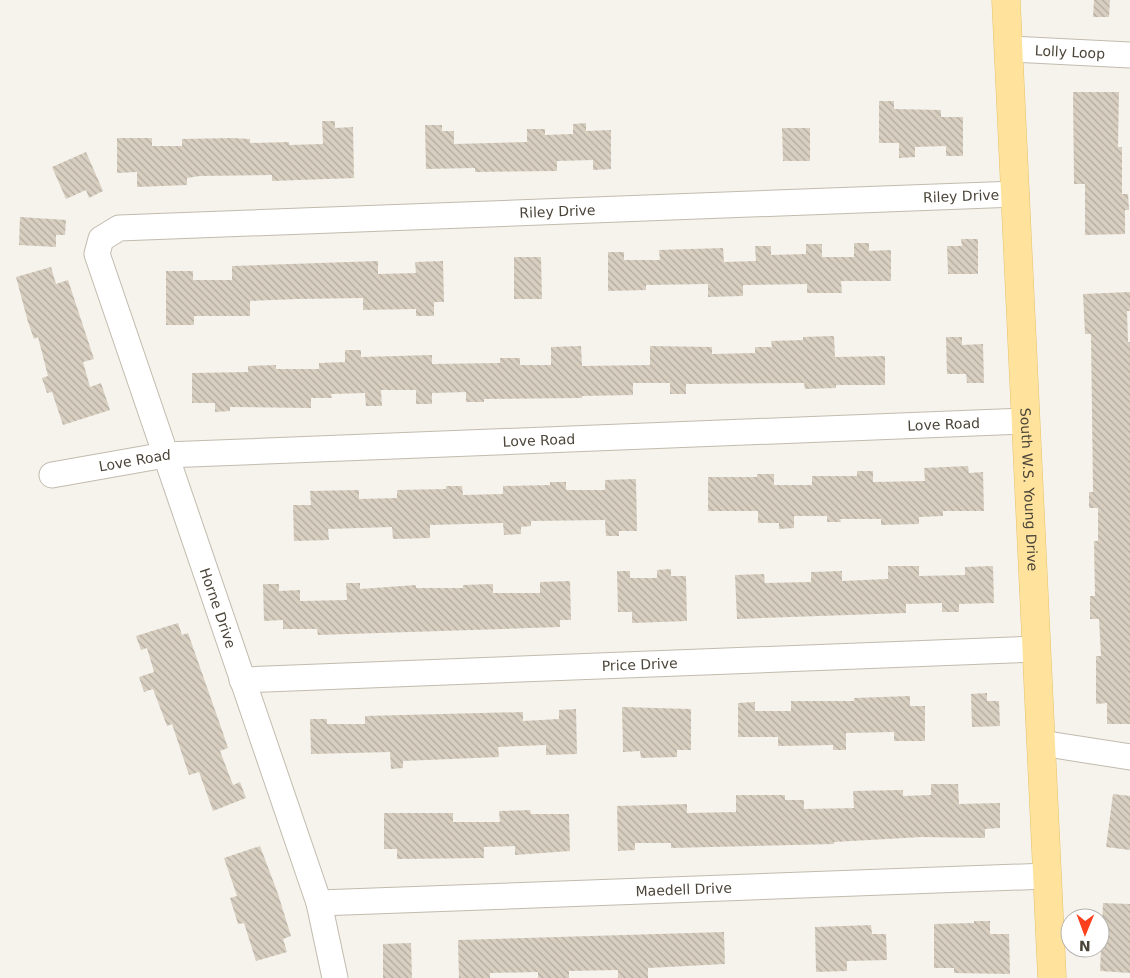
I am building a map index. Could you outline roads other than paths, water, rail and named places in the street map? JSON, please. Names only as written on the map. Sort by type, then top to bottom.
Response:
[{"type":"main road","name":"South W.S. Young Drive","points":[[1006,0],[1052,978]]},
{"type":"street","name":"Lolly Loop","points":[[1009,49],[1130,55]]},
{"type":"street","name":"Riley Drive","points":[[101,239],[119,228],[1016,194]]},
{"type":"street","name":"Horne Drive","points":[[101,239],[97,254],[319,903],[335,978]]},
{"type":"street","name":"Love Road","points":[[52,475],[165,455],[1026,421]]},
{"type":"street","name":"Price Drive","points":[[242,680],[1036,649]]},
{"type":"street","points":[[1041,743],[1130,757]]},
{"type":"street","name":"Maedell Drive","points":[[319,903],[1047,876]]}]
